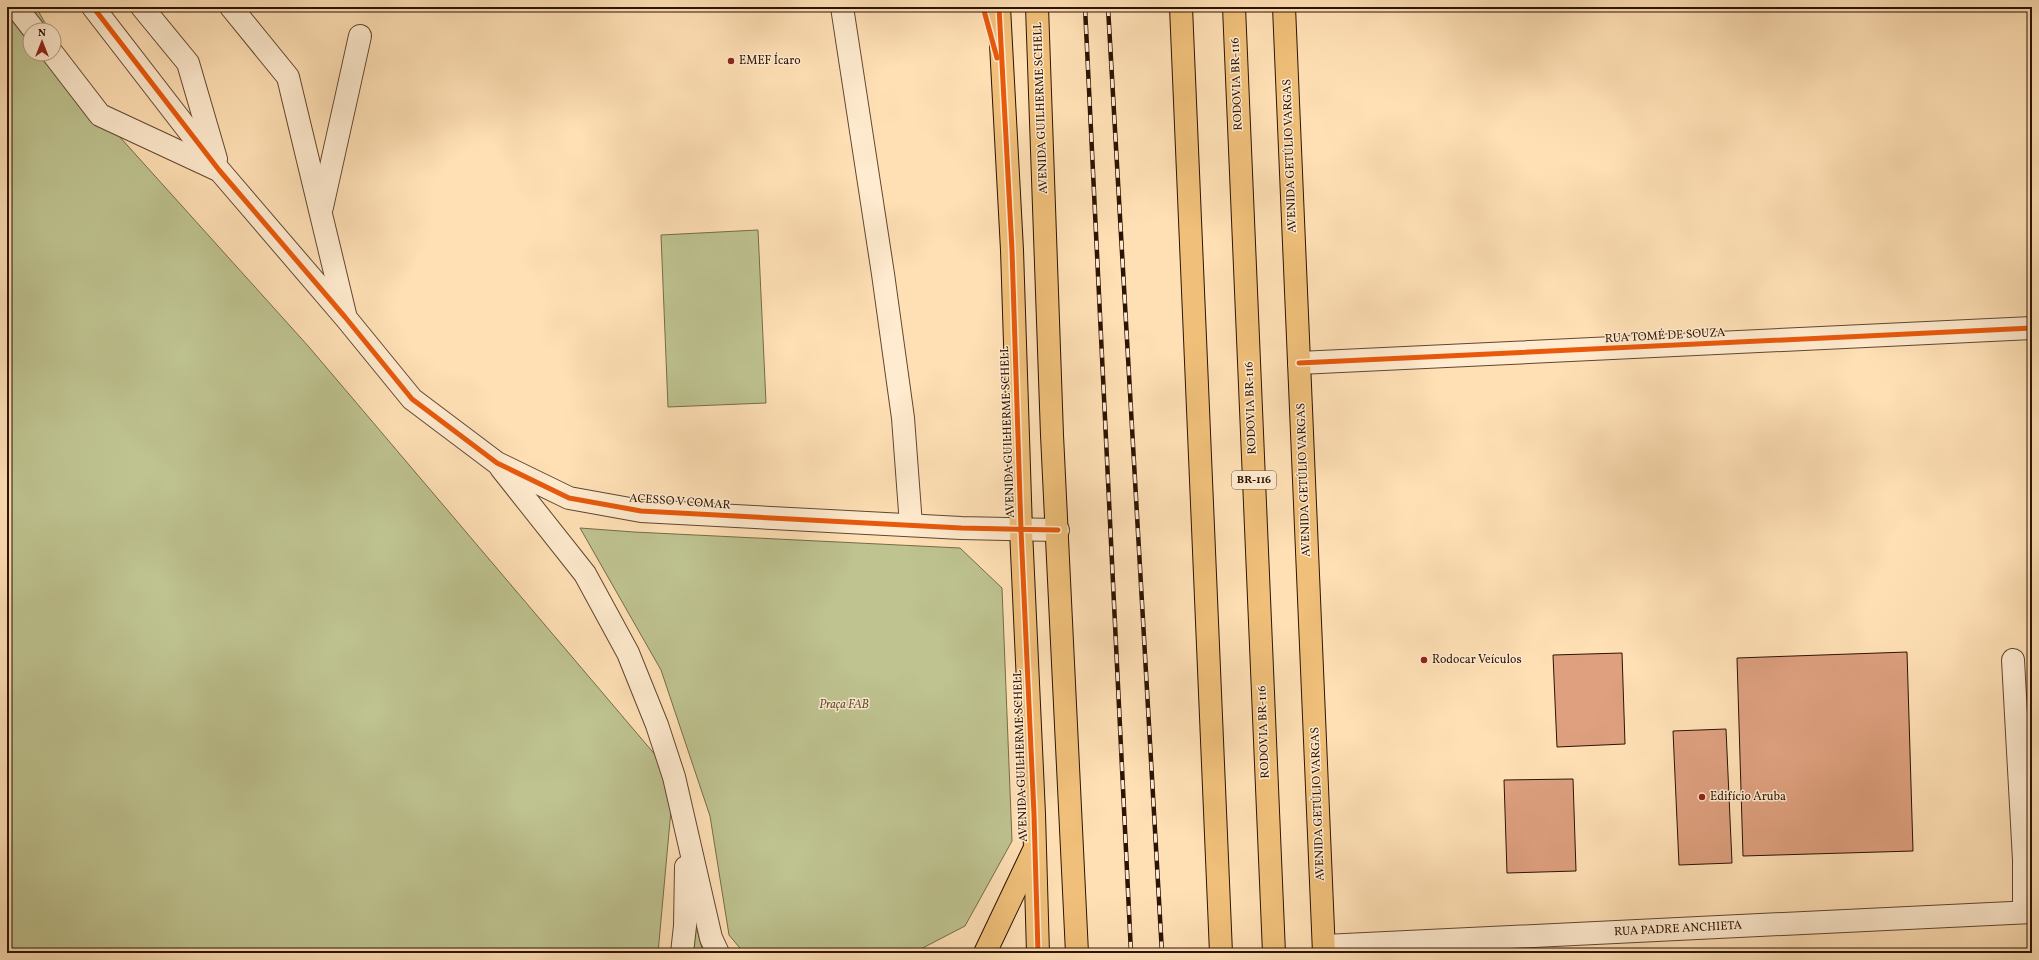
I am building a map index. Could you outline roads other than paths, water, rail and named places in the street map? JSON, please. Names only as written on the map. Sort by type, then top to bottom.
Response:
[{"type":"main road","points":[[983,7],[1002,75]]},
{"type":"main road","name":"AVENIDA GUILHERME SCHELL","points":[[999,7],[1012,250],[1021,530],[1034,806],[1038,953]]},
{"type":"main road","name":"AVENIDA GUILHERME SCHELL","points":[[1037,7],[1052,435],[1058,530],[1077,953]]},
{"type":"main road","points":[[1181,7],[1221,953]]},
{"type":"main road","name":"RODOVIA BR-116","points":[[1234,7],[1274,953]]},
{"type":"main road","name":"AVENIDA GETÚLIO VARGAS","points":[[1284,7],[1324,949]]},
{"type":"main road","points":[[985,953],[1034,849]]},
{"type":"street","points":[[16,7],[28,22]]},
{"type":"street","name":"ACESSO V COMAR","points":[[93,7],[219,170],[345,317],[412,399],[497,463],[569,498],[641,511],[1021,530],[1058,530]]},
{"type":"street","points":[[142,7],[188,63],[219,170]]},
{"type":"street","points":[[231,7],[288,77],[345,317]]},
{"type":"street","points":[[842,7],[883,274],[902,411],[912,525]]},
{"type":"street","points":[[320,212],[360,36]]},
{"type":"street","points":[[59,62],[100,115],[219,170]]},
{"type":"street","name":"RUA TOMÉ DE SOUZA","points":[[1299,363],[2032,328]]},
{"type":"street","name":"ACESSO V COMAR","points":[[497,463],[585,574],[628,653],[657,725],[674,777],[686,837],[711,938],[718,953]]},
{"type":"street","points":[[2013,660],[2028,912]]},
{"type":"street","name":"ACESSO V COMAR","points":[[682,953],[685,926],[686,837]]},
{"type":"street","name":"RUA PADRE ANCHIETA","points":[[1324,949],[2028,912]]},
{"type":"railway","points":[[1085,7],[1131,953]]},
{"type":"railway","points":[[1108,7],[1162,953]]},
{"type":"place","name":"EMEF Ícaro","points":[[731,61]]},
{"type":"place","name":"Rodocar Veículos","points":[[1424,660]]},
{"type":"place","name":"Edifício Aruba","points":[[1702,797]]},
{"type":"park label","name":"Praça FAB","points":[[844,705]]}]
